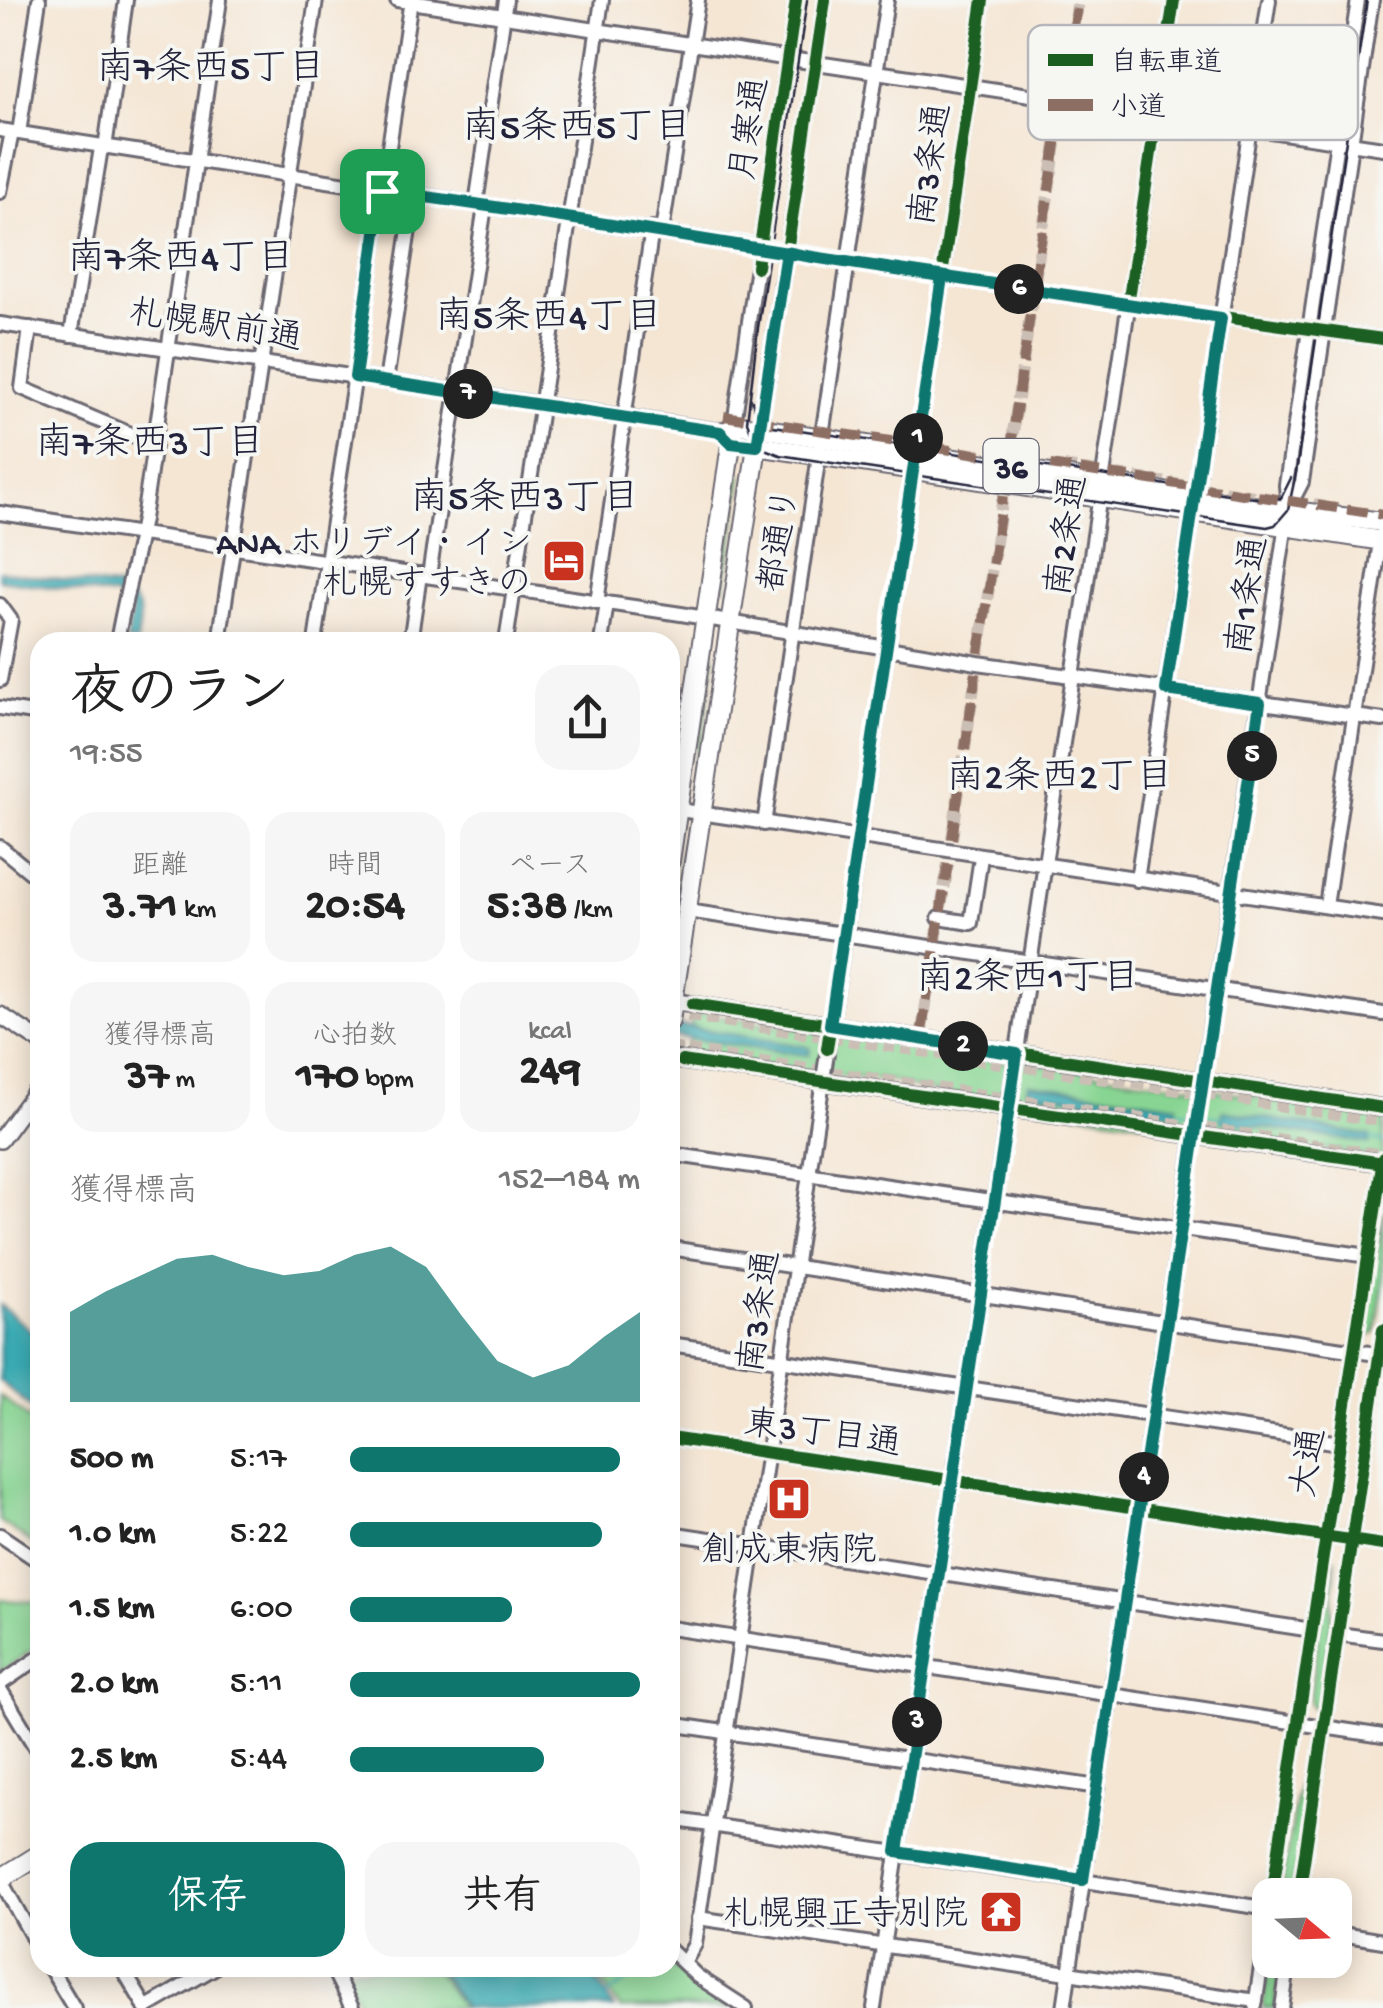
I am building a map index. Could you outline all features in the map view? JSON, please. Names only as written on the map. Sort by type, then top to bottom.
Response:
[{"type":"highway","name":"札幌駅前通","points":[[728,433],[1287,518],[1382,528]]},
{"type":"highway","name":"月寒通","points":[[680,774],[706,619],[728,433]]},
{"type":"highway","name":"月寒通","points":[[680,950],[759,437]]},
{"type":"highway","points":[[0,1879],[30,1860]]},
{"type":"main road","points":[[680,1002],[1383,1108]]},
{"type":"main road","points":[[0,1015],[30,1034]]},
{"type":"main road","points":[[680,1060],[1008,1109],[1196,1129],[1383,1161]]},
{"type":"main road","points":[[0,1140],[30,1100]]},
{"type":"street","points":[[0,192],[39,0]]},
{"type":"street","points":[[72,334],[126,0]]},
{"type":"street","points":[[119,632],[140,534],[220,0]]},
{"type":"street","points":[[220,632],[316,0]]},
{"type":"street","points":[[412,632],[456,392],[506,0]]},
{"type":"street","points":[[508,632],[602,0]]},
{"type":"street","points":[[601,632],[625,418],[698,0]]},
{"type":"street","name":"月寒通","points":[[728,433],[796,0]]},
{"type":"street","name":"月寒通","points":[[759,437],[824,0]]},
{"type":"street","name":"都通り","points":[[764,824],[888,0]]},
{"type":"street","name":"南3条通","points":[[684,1963],[695,1944],[983,0]]},
{"type":"street","name":"南2条通","points":[[1170,25],[1174,0]]},
{"type":"street","points":[[1264,25],[1268,0]]},
{"type":"street","name":"南1条通","points":[[1356,25],[1358,0]]},
{"type":"street","name":"南1条通","points":[[1358,71],[1372,0]]},
{"type":"street","points":[[316,632],[406,1],[1028,95]]},
{"type":"street","points":[[10,132],[657,230],[848,263],[1383,339]]},
{"type":"street","name":"南2条通","points":[[874,2008],[1153,140]]},
{"type":"street","points":[[1137,880],[1248,140]]},
{"type":"street","points":[[1331,140],[1383,148]]},
{"type":"street","name":"南1条通","points":[[1196,1129],[1287,518],[1302,482],[1315,330],[1344,142]]},
{"type":"street","points":[[386,382],[414,196]]},
{"type":"street","name":"札幌駅前通","points":[[0,324],[728,433]]},
{"type":"street","points":[[30,328],[22,388],[154,444]]},
{"type":"street","points":[[0,513],[602,602],[886,649],[1383,720]]},
{"type":"street","points":[[1326,906],[1382,528]]},
{"type":"street","points":[[0,606],[10,620],[0,680]]},
{"type":"street","points":[[0,708],[30,712]]},
{"type":"street","points":[[680,811],[1383,915]]},
{"type":"street","points":[[0,847],[30,872]]},
{"type":"street","points":[[940,918],[972,922],[980,856]]},
{"type":"street","points":[[686,911],[1383,1014]]},
{"type":"street","points":[[1064,2008],[1196,1129]]},
{"type":"street","points":[[680,1155],[1368,1256]]},
{"type":"street","name":"大通","points":[[1275,1878],[1383,1161]]},
{"type":"street","points":[[680,1249],[1381,1354]]},
{"type":"street","name":"大通","points":[[1302,1878],[1352,1540],[1372,1448],[1383,1330]]},
{"type":"street","points":[[680,1345],[1340,1443]]},
{"type":"street","name":"東3丁目通","points":[[680,1440],[1383,1545]]},
{"type":"street","points":[[0,1535],[30,1555]]},
{"type":"street","points":[[680,1535],[1312,1630]]},
{"type":"street","points":[[680,1630],[1383,1736]]},
{"type":"street","points":[[1338,1634],[1383,1640]]},
{"type":"street","points":[[30,1664],[0,1686],[30,1738]]},
{"type":"street","points":[[680,1725],[1098,1787]]},
{"type":"street","points":[[680,1820],[1252,1906]]},
{"type":"street","points":[[0,1879],[30,1933]]},
{"type":"street","points":[[697,1921],[1070,1973],[1256,2005],[1260,1978]]},
{"type":"street","points":[[1352,1936],[1383,1941]]},
{"type":"street","points":[[680,1959],[746,2008]]},
{"type":"street","points":[[55,1977],[74,2008]]},
{"type":"street","points":[[127,1977],[145,2008],[198,1977]]},
{"type":"street","points":[[335,1977],[345,2006]]},
{"type":"street","points":[[1286,1978],[1282,2007],[1298,2008]]},
{"type":"green space","points":[[737,475],[742,476],[725,588],[721,587]]},
{"type":"green space","points":[[710,655],[715,655],[695,788],[691,788]]},
{"type":"green space","points":[[683,839],[687,840],[680,888]]},
{"type":"green space","points":[[693,1012],[971,1058],[1383,1115],[1383,1158],[687,1053]]},
{"type":"green space","points":[[1383,1211],[1383,1285],[1376,1333],[1368,1336],[1365,1331]]},
{"type":"green space","points":[[0,1396],[30,1419],[30,1541],[0,1521]]},
{"type":"green space","points":[[1336,1557],[1320,1704],[1312,1708],[1309,1701],[1319,1630]]},
{"type":"green space","points":[[0,1600],[30,1602],[30,1652],[0,1672]]},
{"type":"green space","points":[[1305,1741],[1311,1741],[1314,1747],[1295,1878],[1283,1878]]},
{"type":"green space","points":[[680,1972],[728,2008],[620,2008],[598,1977],[680,1977]]},
{"type":"green space","points":[[346,1977],[440,1977],[462,2008],[361,2008]]},
{"type":"green space","points":[[1267,1978],[1279,1978],[1275,2008],[1263,2008]]},
{"type":"water","points":[[0,571],[119,588],[137,605],[139,632],[129,632],[132,610],[114,596],[0,580]]},
{"type":"water","points":[[680,1026],[802,1046],[810,1048],[809,1055],[680,1037]]},
{"type":"water","points":[[1028,1083],[1177,1105],[1175,1113],[1032,1092],[1027,1090]]},
{"type":"water","points":[[1223,1111],[1370,1136],[1369,1143],[1221,1121]]},
{"type":"water","points":[[0,1305],[30,1330],[30,1406],[0,1381]]},
{"type":"water","points":[[443,1977],[595,1977],[614,2008],[464,2008]]},
{"type":"waterway","points":[[1176,1111],[1193,1113]]},
{"type":"waterway","points":[[1201,1115],[1223,1118]]},
{"type":"waterway","points":[[1369,1139],[1383,1142]]},
{"type":"waterway","points":[[607,1995],[634,1977]]},
{"type":"tunnel","points":[[1074,25],[1078,0]]},
{"type":"tunnel","points":[[1035,280],[1057,140]]},
{"type":"tunnel","points":[[1010,453],[1032,301]]},
{"type":"tunnel","points":[[1064,467],[1326,507]]},
{"type":"tunnel","points":[[979,653],[1003,496]]},
{"type":"tunnel","points":[[952,839],[976,673]]},
{"type":"tunnel","points":[[922,1030],[948,864]]},
{"type":"tunnel","points":[[680,1015],[1383,1121]]},
{"type":"tunnel","points":[[680,1050],[1383,1155]]},
{"type":"tram line","points":[[807,0],[747,422],[757,446],[780,455],[1267,527],[1275,525],[1288,510],[1296,473],[1346,140]]},
{"type":"tram line","points":[[1358,60],[1367,0]]},
{"type":"tram line","points":[[752,400],[757,419],[773,426],[1261,499],[1281,498],[1291,478]]},
{"type":"marked path","points":[[1074,25],[1078,0]]},
{"type":"marked path","points":[[1035,280],[1057,140]]},
{"type":"marked path","points":[[1010,453],[1032,301]]},
{"type":"marked path","points":[[724,416],[1383,515]]},
{"type":"marked path","points":[[979,653],[1003,496]]},
{"type":"marked path","points":[[952,839],[976,673]]},
{"type":"marked path","points":[[922,1030],[948,864]]},
{"type":"cycle path","points":[[757,267],[796,0]]},
{"type":"cycle path","points":[[784,271],[825,0]]},
{"type":"cycle path","points":[[827,1049],[983,0]]},
{"type":"cycle path","points":[[1170,25],[1174,0]]},
{"type":"cycle path","points":[[1128,305],[1153,140]]},
{"type":"cycle path","points":[[736,242],[1034,291],[1383,339]]},
{"type":"cycle path","points":[[692,1004],[1383,1108]]},
{"type":"cycle path","points":[[682,1061],[1383,1163]]},
{"type":"cycle path","points":[[1275,1878],[1383,1158]]},
{"type":"cycle path","points":[[1302,1878],[1383,1330]]},
{"type":"cycle path","points":[[680,1440],[1383,1545]]},
{"type":"place","name":"ANA ホリデイ・イン 札幌すすきの","points":[[564,561]]},
{"type":"place","name":"創成東病院","points":[[789,1499]]},
{"type":"place","name":"札幌興正寺別院","points":[[1001,1912]]},
{"type":"district","name":"南7条西5丁目","points":[[211,65]]},
{"type":"district","name":"南5条西5丁目","points":[[577,124]]},
{"type":"district","name":"南7条西4丁目","points":[[181,255]]},
{"type":"district","name":"南5条西4丁目","points":[[549,314]]},
{"type":"district","name":"南7条西3丁目","points":[[150,440]]},
{"type":"district","name":"南5条西3丁目","points":[[525,495]]},
{"type":"district","name":"南2条西2丁目","points":[[1060,774]]},
{"type":"district","name":"南2条西1丁目","points":[[1028,975]]},
{"type":"route","points":[[382,191],[355,377],[720,432],[731,443],[757,446],[787,252],[942,277],[1221,318],[1166,690],[1260,703],[1083,1880],[897,1852],[1017,1054],[830,1025],[942,277],[736,242],[382,191]]}]
